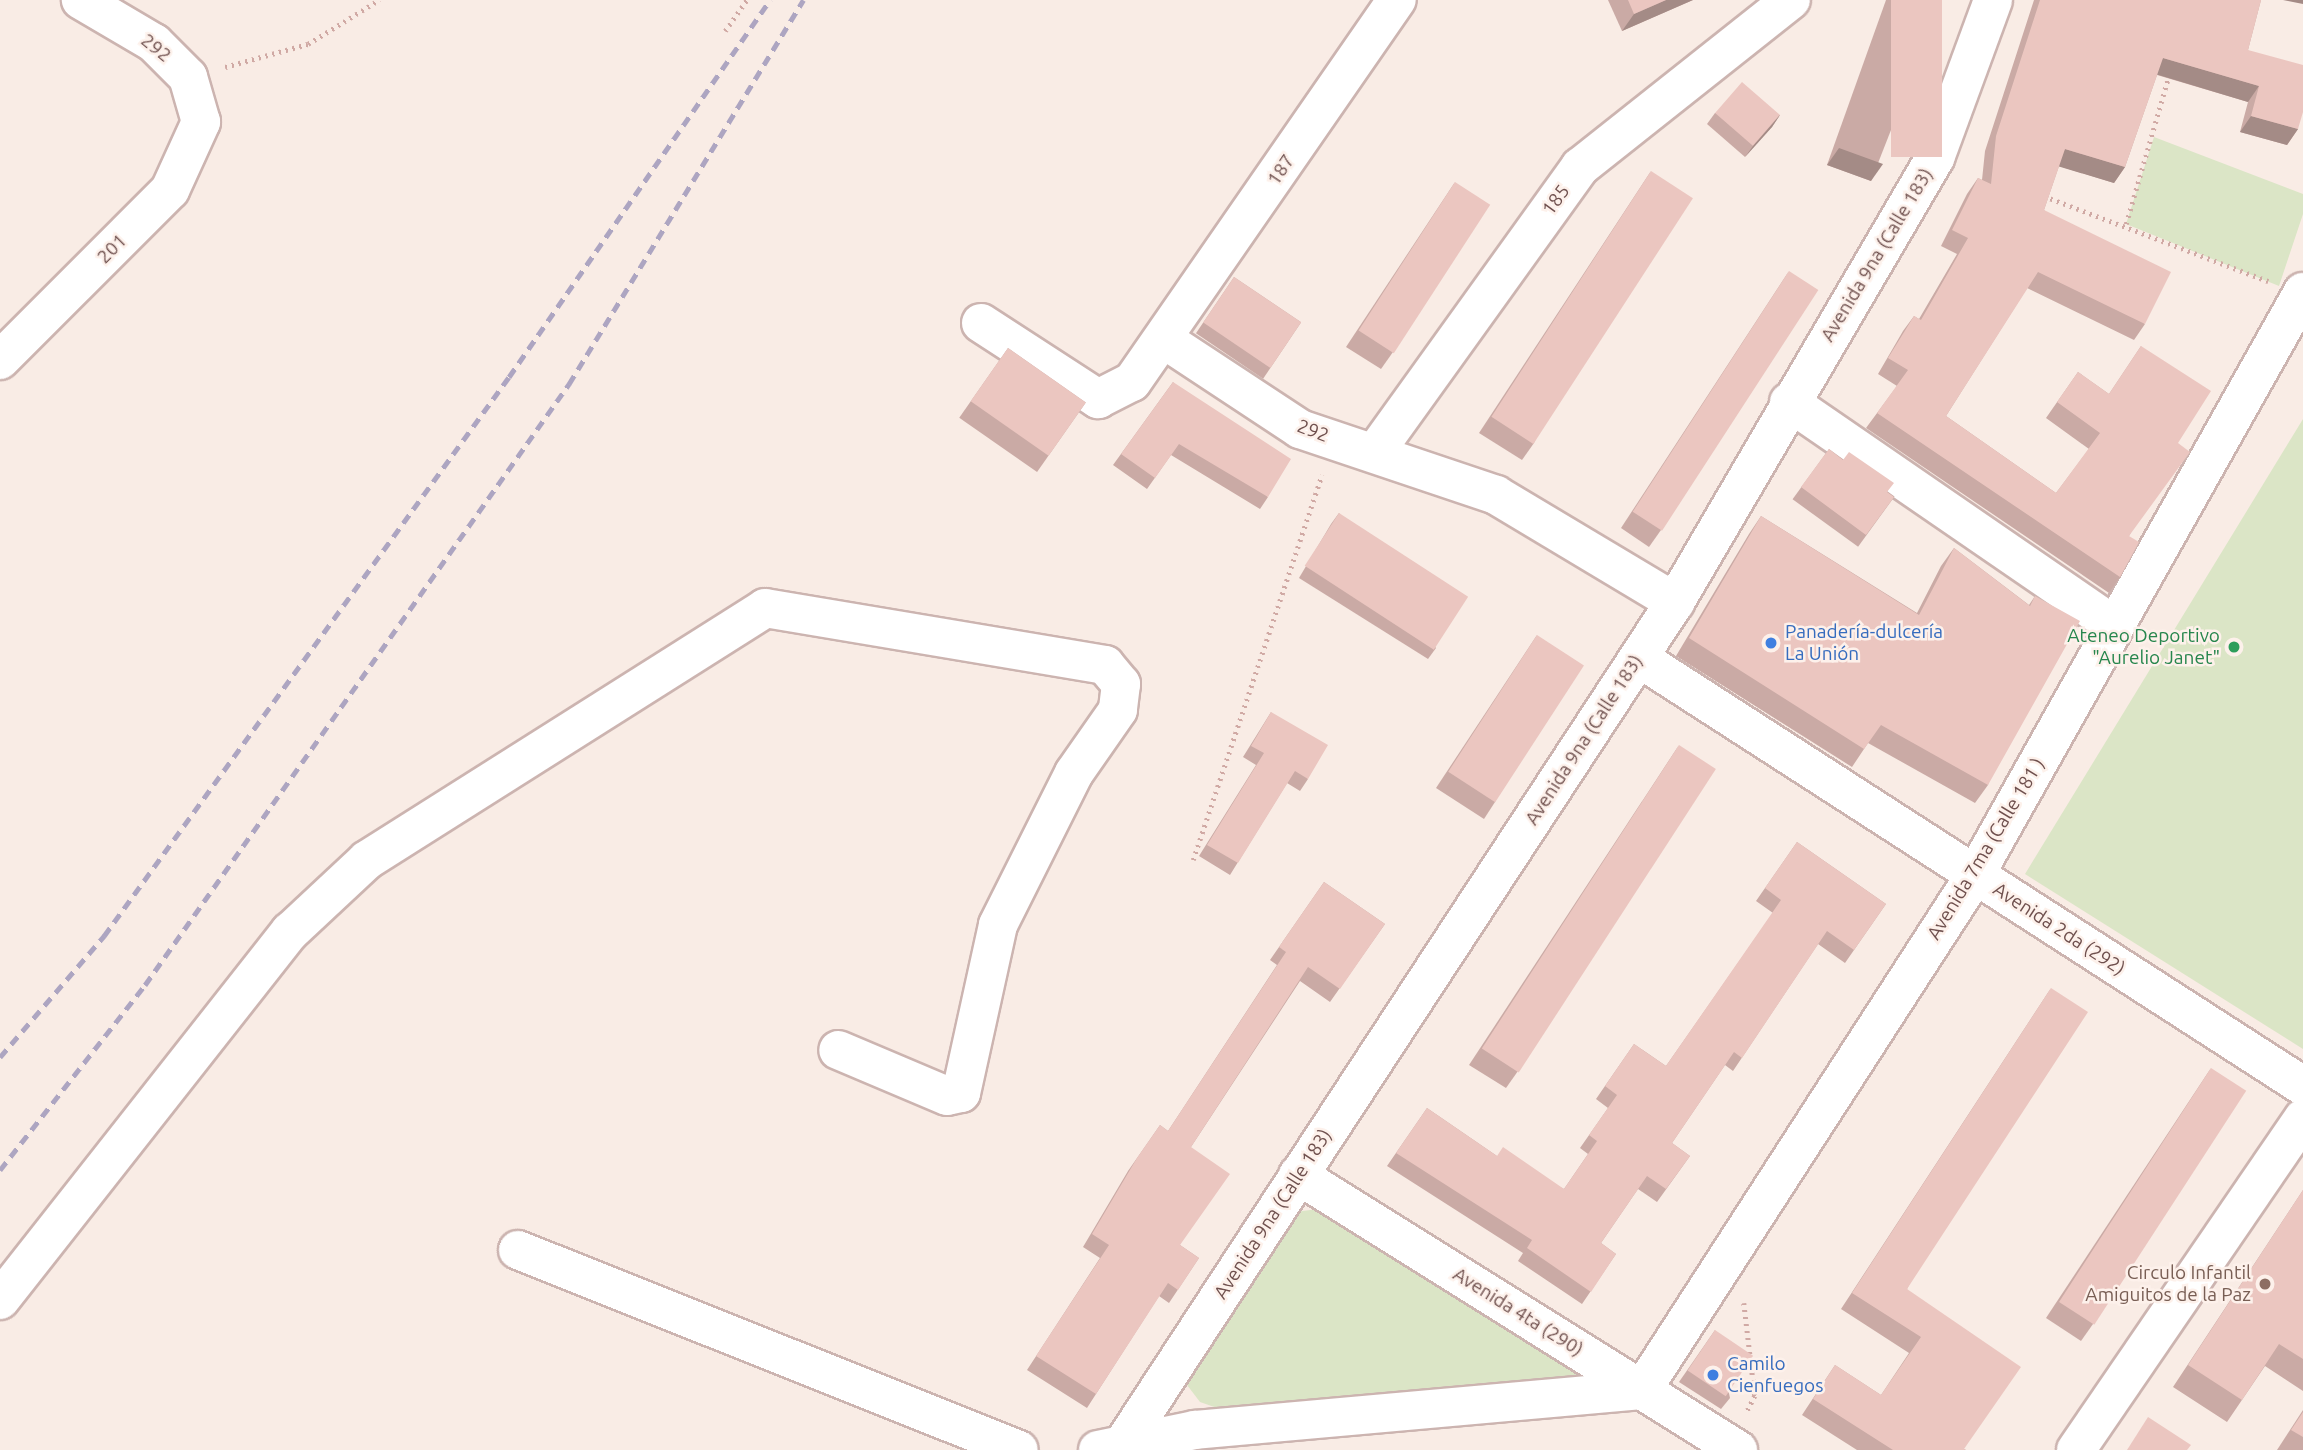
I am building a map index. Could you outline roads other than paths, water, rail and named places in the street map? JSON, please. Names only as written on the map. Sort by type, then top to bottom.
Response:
[{"type":"street","name":"292","points":[[81,0],[155,43],[188,77],[201,122]]},
{"type":"street","name":"187","points":[[1165,341],[1397,0]]},
{"type":"street","name":"185","points":[[1376,451],[1580,167],[1791,0]]},
{"type":"street","name":"Avenida 9na (Calle 183)","points":[[1113,1448],[1298,1175],[1675,602],[1789,402],[1935,159],[1993,0]]},
{"type":"street","name":"201","points":[[0,360],[170,190],[201,122]]},
{"type":"street","name":"Avenida 7ma (Calle 181 )","points":[[1642,1390],[1975,875],[2301,294]]},
{"type":"street","points":[[981,323],[1098,399],[1132,382],[1165,341]]},
{"type":"street","name":"292","points":[[1165,341],[1300,429],[1376,451],[1496,495],[1675,602]]},
{"type":"street","points":[[1789,402],[2115,625]]},
{"type":"street","points":[[0,1300],[290,932],[367,860],[765,608],[1105,665],[1121,684],[1118,710],[1074,773],[998,925],[961,1093],[947,1096],[838,1050]]},
{"type":"street","name":"Avenida 2da (292)","points":[[1639,658],[2303,1086]]},
{"type":"street","points":[[2076,1450],[2303,1118]]},
{"type":"street","name":"Avenida 4ta (290)","points":[[1298,1175],[1735,1448]]},
{"type":"street","points":[[518,1250],[1019,1450]]},
{"type":"street","points":[[1113,1448],[1195,1430],[1642,1390]]},
{"type":"railway","points":[[0,1057],[104,936],[509,377],[770,0]]},
{"type":"railway","points":[[0,1170],[145,985],[569,384],[803,0]]},
{"type":"place","name":"Panadería-dulcería La Unión","points":[[1771,643]]},
{"type":"place","name":"Ateneo Deportivo \"Aurelio Janet\"","points":[[2234,647]]},
{"type":"place","name":"Circulo Infantil Amiguitos de la Paz","points":[[2265,1284]]},
{"type":"place","name":"Camilo Cienfuegos","points":[[1713,1375]]}]
